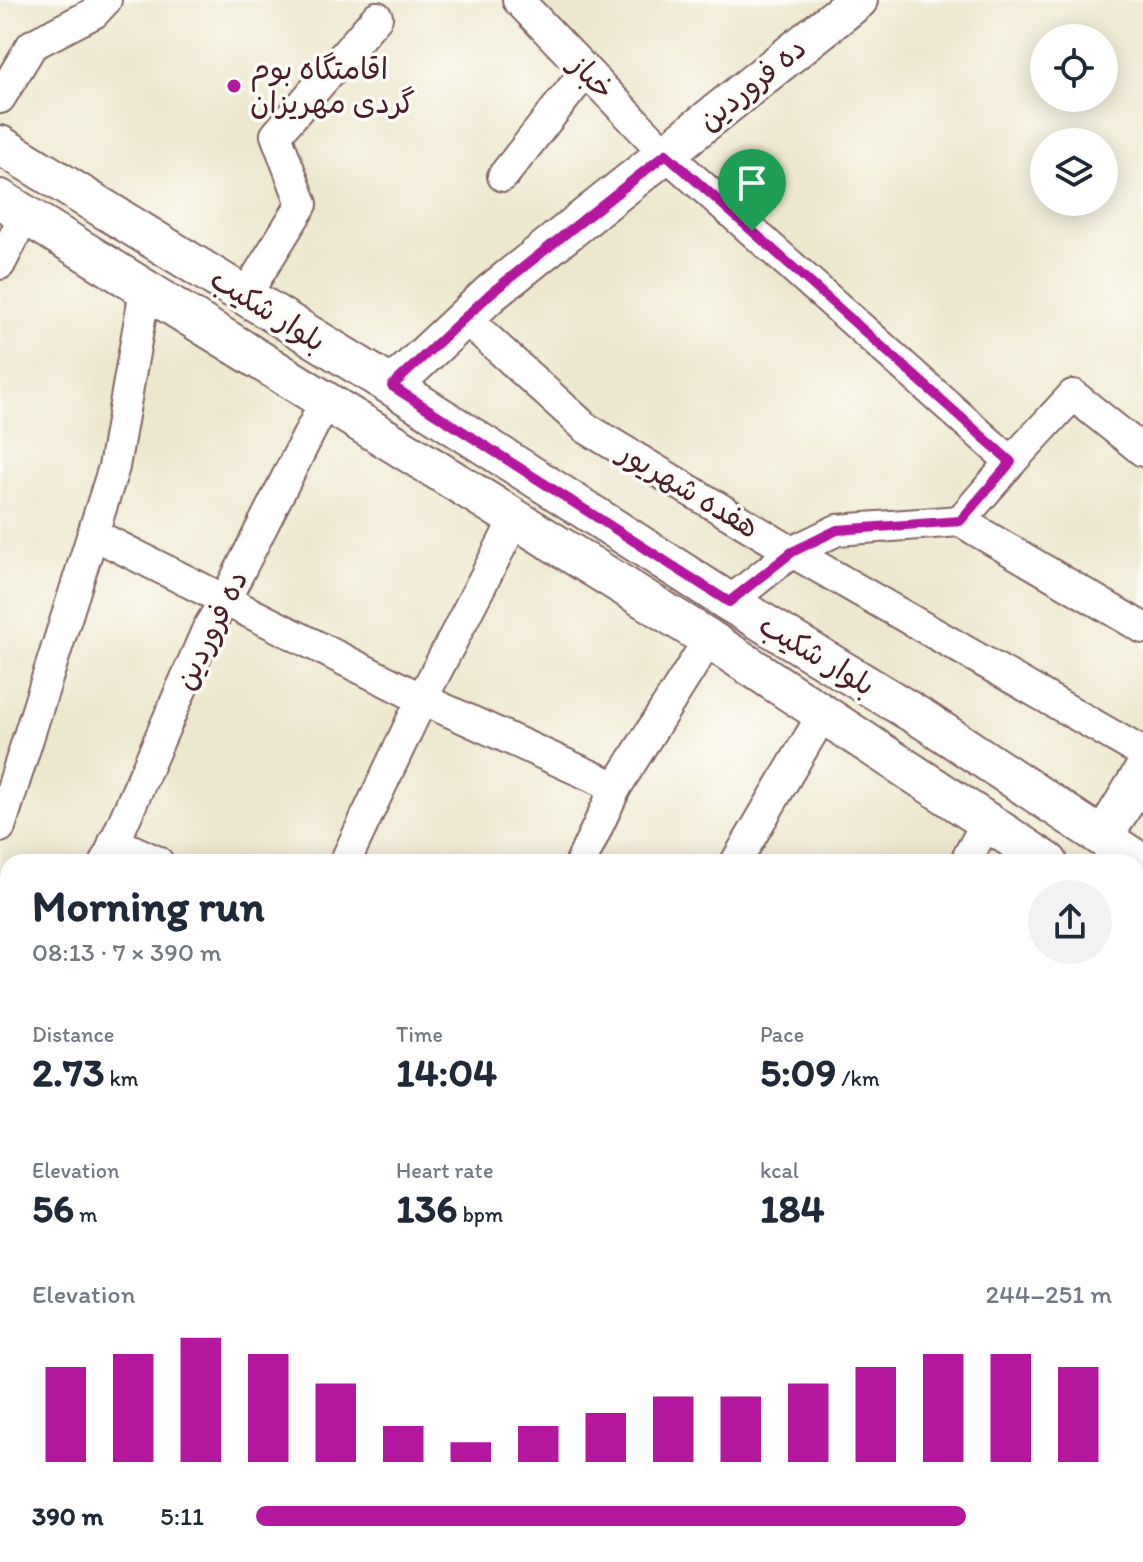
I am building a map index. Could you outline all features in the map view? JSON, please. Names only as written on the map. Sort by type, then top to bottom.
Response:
[{"type":"street","points":[[0,98],[32,45],[94,13],[106,0]]},
{"type":"street","name":"خباز","points":[[518,0],[666,154],[1011,462]]},
{"type":"street","name":"ده فروردین","points":[[392,386],[491,293],[858,0]]},
{"type":"street","points":[[245,296],[302,204],[276,135],[377,17]]},
{"type":"street","points":[[503,176],[586,71]]},
{"type":"street","name":"بلوار شکیب","points":[[0,145],[392,386],[729,602],[926,721],[1129,854]]},
{"type":"street","points":[[0,264],[12,207]]},
{"type":"street","name":"بلوار شکیب","points":[[12,207],[709,639],[1036,854]]},
{"type":"street","points":[[0,827],[114,467],[145,290]]},
{"type":"street","name":"هفده شهریور","points":[[465,318],[586,428],[792,552],[1143,753]]},
{"type":"street","points":[[960,521],[1073,395],[1143,451]]},
{"type":"street","name":"ده فروردین","points":[[110,852],[208,628],[325,402]]},
{"type":"street","points":[[349,854],[422,699],[515,519]]},
{"type":"street","points":[[729,602],[792,552],[837,530],[960,521],[1143,628]]},
{"type":"street","points":[[93,534],[422,699],[616,787]]},
{"type":"street","points":[[585,854],[616,787],[709,639]]},
{"type":"street","points":[[741,854],[823,714]]},
{"type":"street","points":[[896,762],[926,721]]},
{"type":"street","points":[[1104,836],[1143,772]]},
{"type":"street","points":[[969,854],[987,822]]},
{"type":"place","name":"اقامتگاه بوم گردی مهریزان","points":[[234,86]]},
{"type":"route","points":[[666,154],[752,231],[1011,462],[960,521],[837,530],[792,552],[729,602],[392,386],[491,293],[666,154]]}]
